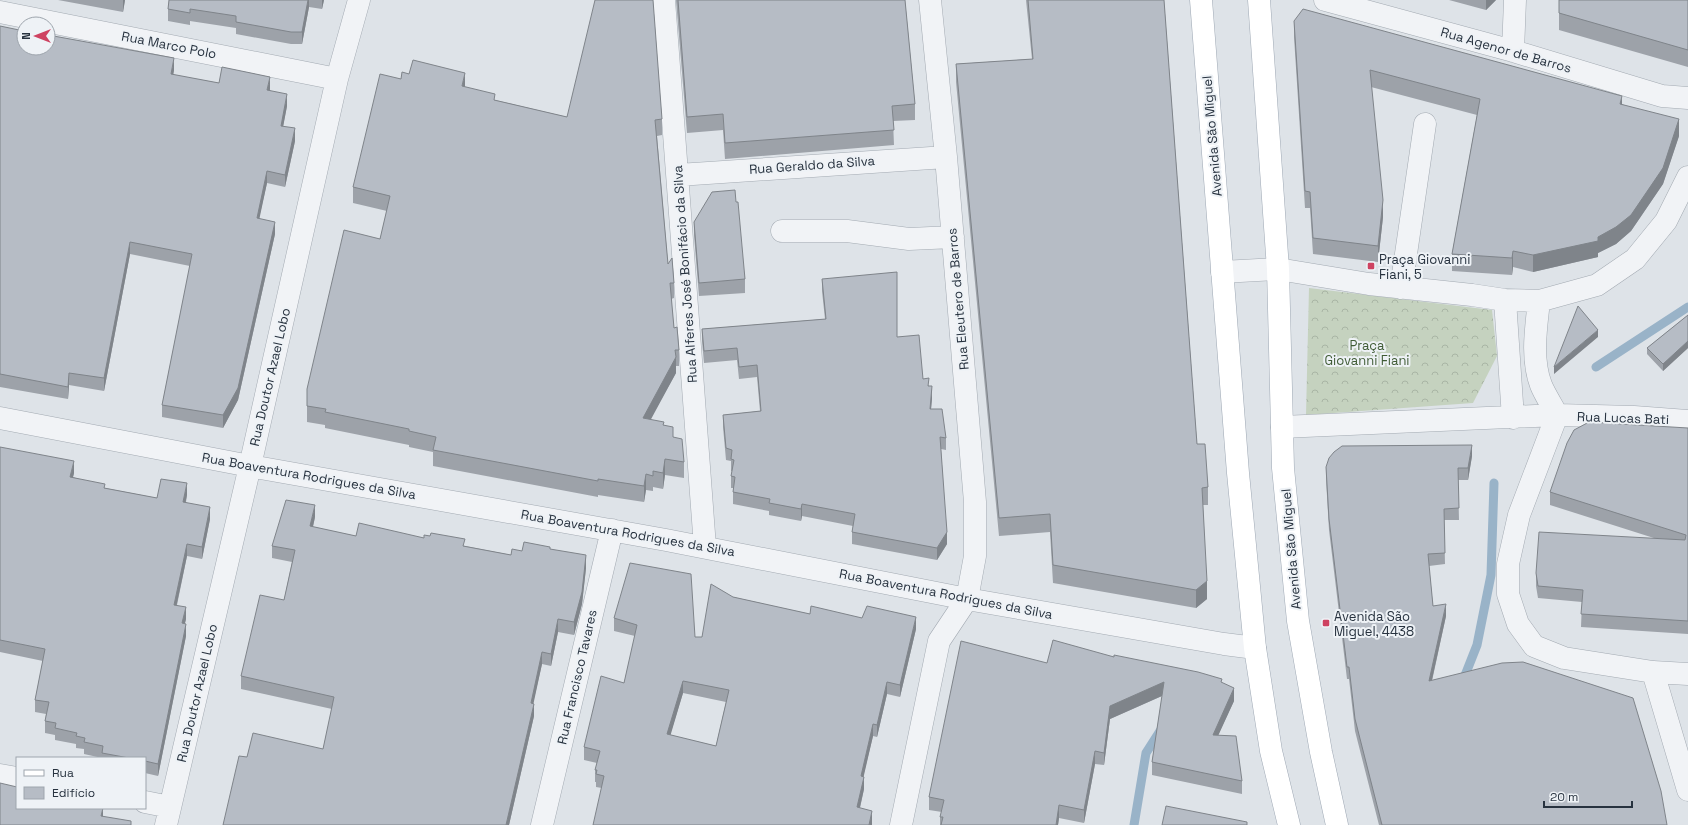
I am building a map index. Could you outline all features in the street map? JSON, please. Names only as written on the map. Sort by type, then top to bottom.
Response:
[{"type":"main road","name":"Avenida São Miguel","points":[[1201,0],[1238,473],[1255,648],[1271,750],[1289,825]]},
{"type":"main road","name":"Avenida São Miguel","points":[[1259,0],[1278,269],[1284,468],[1298,621],[1321,752],[1337,825]]},
{"type":"street","name":"Rua Doutor Azael Lobo","points":[[168,816],[250,466],[337,79],[359,0]]},
{"type":"street","name":"Rua Alferes José Bonifácio da Silva","points":[[664,0],[705,547]]},
{"type":"street","name":"Rua Eleutero de Barros","points":[[930,0],[946,157],[975,502],[975,556],[967,599]]},
{"type":"street","name":"Rua Agenor de Barros","points":[[1324,0],[1513,51],[1662,96],[1688,98]]},
{"type":"street","points":[[1513,51],[1515,0]]},
{"type":"street","name":"Rua Marco Polo","points":[[0,12],[337,79]]},
{"type":"street","points":[[1401,288],[1425,124]]},
{"type":"street","name":"Rua Geraldo da Silva","points":[[678,175],[946,157]]},
{"type":"street","points":[[1222,272],[1278,269],[1401,288],[1505,300],[1539,301],[1597,286],[1635,259],[1666,221],[1688,177]]},
{"type":"street","points":[[782,231],[847,231],[909,239],[953,237]]},
{"type":"street","points":[[1505,300],[1513,418]]},
{"type":"street","points":[[1539,301],[1536,346],[1538,372],[1541,385],[1557,415],[1519,515],[1508,564],[1508,594],[1518,624],[1534,646],[1564,658],[1653,672],[1688,674]]},
{"type":"street","points":[[1282,427],[1557,415]]},
{"type":"street","name":"Rua Lucas Bati","points":[[1557,415],[1628,417],[1688,421]]},
{"type":"street","name":"Rua Boaventura Rodrigues da Silva","points":[[0,418],[250,466],[705,547],[967,599],[1224,644],[1255,648]]},
{"type":"street","name":"Rua Francisco Tavares","points":[[542,825],[612,530]]},
{"type":"street","points":[[900,825],[940,641],[967,599]]},
{"type":"street","points":[[1653,672],[1688,790]]},
{"type":"street","points":[[0,775],[16,778]]},
{"type":"street","points":[[146,803],[168,816]]},
{"type":"green space","name":"Praça Giovanni Fiani","points":[[1309,288],[1492,310],[1497,356],[1473,403],[1306,415]]},
{"type":"building","points":[[169,0],[308,0],[302,32],[291,32],[236,22],[236,16],[190,9],[190,13],[168,9]]},
{"type":"building","points":[[595,0],[653,0],[662,119],[655,120],[668,264],[672,258],[674,283],[670,283],[674,328],[677,327],[679,350],[675,350],[676,357],[643,418],[664,422],[663,425],[673,427],[673,437],[682,439],[684,462],[665,459],[663,473],[653,471],[653,476],[646,474],[644,486],[598,479],[598,481],[433,450],[436,437],[409,431],[409,429],[325,412],[326,409],[307,406],[307,389],[344,230],[380,239],[390,196],[353,187],[380,74],[401,79],[402,72],[409,74],[413,60],[465,73],[462,86],[495,94],[494,100],[567,117]]},
{"type":"building","points":[[678,0],[905,0],[915,104],[892,106],[894,130],[725,143],[723,114],[687,117]]},
{"type":"building","points":[[1028,0],[1164,0],[1197,444],[1205,444],[1208,487],[1202,488],[1207,581],[1196,590],[1053,565],[1050,514],[999,518],[956,64],[1033,59]]},
{"type":"building","points":[[1559,0],[1688,0],[1688,50],[1559,13]]},
{"type":"building","points":[[1303,9],[1622,96],[1620,104],[1679,119],[1663,168],[1631,215],[1616,227],[1598,237],[1598,241],[1533,255],[1513,251],[1512,258],[1452,254],[1480,99],[1370,70],[1383,200],[1378,246],[1313,238],[1310,192],[1305,191],[1294,21]]},
{"type":"building","points":[[0,26],[16,29],[16,56],[56,56],[56,36],[174,58],[171,74],[219,83],[222,67],[270,77],[267,90],[287,94],[281,126],[295,128],[285,175],[267,171],[257,218],[275,222],[238,388],[223,415],[162,405],[192,254],[130,242],[104,378],[69,373],[68,387],[0,374]]},
{"type":"building","points":[[735,190],[736,202],[738,202],[745,279],[699,283],[694,222],[712,192]]},
{"type":"building","points":[[897,272],[897,337],[919,335],[923,379],[929,378],[928,386],[932,386],[930,409],[942,409],[946,438],[940,437],[947,532],[937,548],[852,532],[855,514],[802,504],[801,509],[769,503],[770,499],[733,492],[735,477],[731,476],[734,460],[731,459],[732,450],[726,448],[723,415],[761,411],[757,365],[739,367],[737,348],[704,351],[702,329],[826,319],[822,279]]},
{"type":"building","points":[[1578,306],[1598,330],[1554,367]]},
{"type":"building","points":[[1688,315],[1688,341],[1663,364],[1647,348]]},
{"type":"building","points":[[1589,422],[1688,428],[1688,621],[1581,614],[1583,590],[1538,586],[1536,573],[1539,532],[1685,540],[1686,535],[1550,492],[1567,443],[1574,430]]},
{"type":"building","points":[[1472,445],[1468,468],[1458,468],[1459,508],[1444,509],[1445,553],[1428,554],[1433,606],[1446,604],[1429,681],[1502,663],[1523,662],[1633,698],[1661,791],[1667,825],[1382,825],[1355,719],[1349,667],[1347,667],[1329,519],[1326,467],[1329,458],[1342,446]]},
{"type":"building","points":[[0,447],[74,461],[70,477],[105,484],[104,488],[157,498],[161,479],[187,483],[183,502],[210,507],[202,547],[187,544],[174,605],[186,607],[182,623],[186,624],[158,764],[146,761],[146,757],[124,757],[102,753],[103,746],[84,742],[85,738],[76,736],[77,733],[55,728],[56,723],[45,721],[49,702],[35,700],[45,649],[0,640]]},
{"type":"building","points":[[286,500],[315,505],[310,526],[356,536],[359,523],[424,538],[424,535],[430,536],[431,533],[465,539],[463,546],[511,555],[512,549],[522,551],[524,542],[550,547],[550,549],[586,555],[582,592],[574,622],[558,619],[551,654],[542,652],[531,703],[534,704],[506,825],[223,825],[239,756],[247,757],[253,733],[323,749],[334,697],[241,676],[260,595],[284,600],[295,550],[272,546]]},
{"type":"building","points":[[630,563],[691,574],[695,637],[702,637],[711,584],[733,597],[810,614],[811,606],[862,618],[867,606],[916,617],[900,685],[887,682],[877,725],[873,724],[861,776],[864,777],[857,807],[872,811],[869,825],[593,825],[604,776],[596,774],[597,770],[595,770],[600,751],[584,747],[601,676],[624,683],[637,625],[614,618]],"holes":[[[683,681],[729,690],[716,746],[667,734]]]},
{"type":"building","points":[[1053,640],[1114,657],[1114,655],[1198,672],[1222,679],[1221,682],[1234,688],[1213,735],[1236,736],[1242,781],[1152,762],[1164,682],[1110,706],[1104,753],[1095,751],[1084,810],[1059,805],[1056,825],[941,825],[943,817],[940,817],[944,800],[929,797],[961,641],[1047,663]]},
{"type":"building","points":[[0,783],[16,787],[16,809],[103,809],[101,816],[131,821],[131,825],[0,825]]},
{"type":"building","points":[[1166,806],[1247,822],[1247,825],[1162,825]]},
{"type":"waterway","points":[[1596,367],[1688,307]]},
{"type":"waterway","points":[[1462,683],[1477,645],[1491,575],[1494,483]]},
{"type":"waterway","points":[[1134,825],[1146,753],[1162,728]]},
{"type":"place","name":"Praça Giovanni Fiani, 5","points":[[1371,266]]},
{"type":"place","name":"Avenida São Miguel, 4438","points":[[1326,623]]}]
